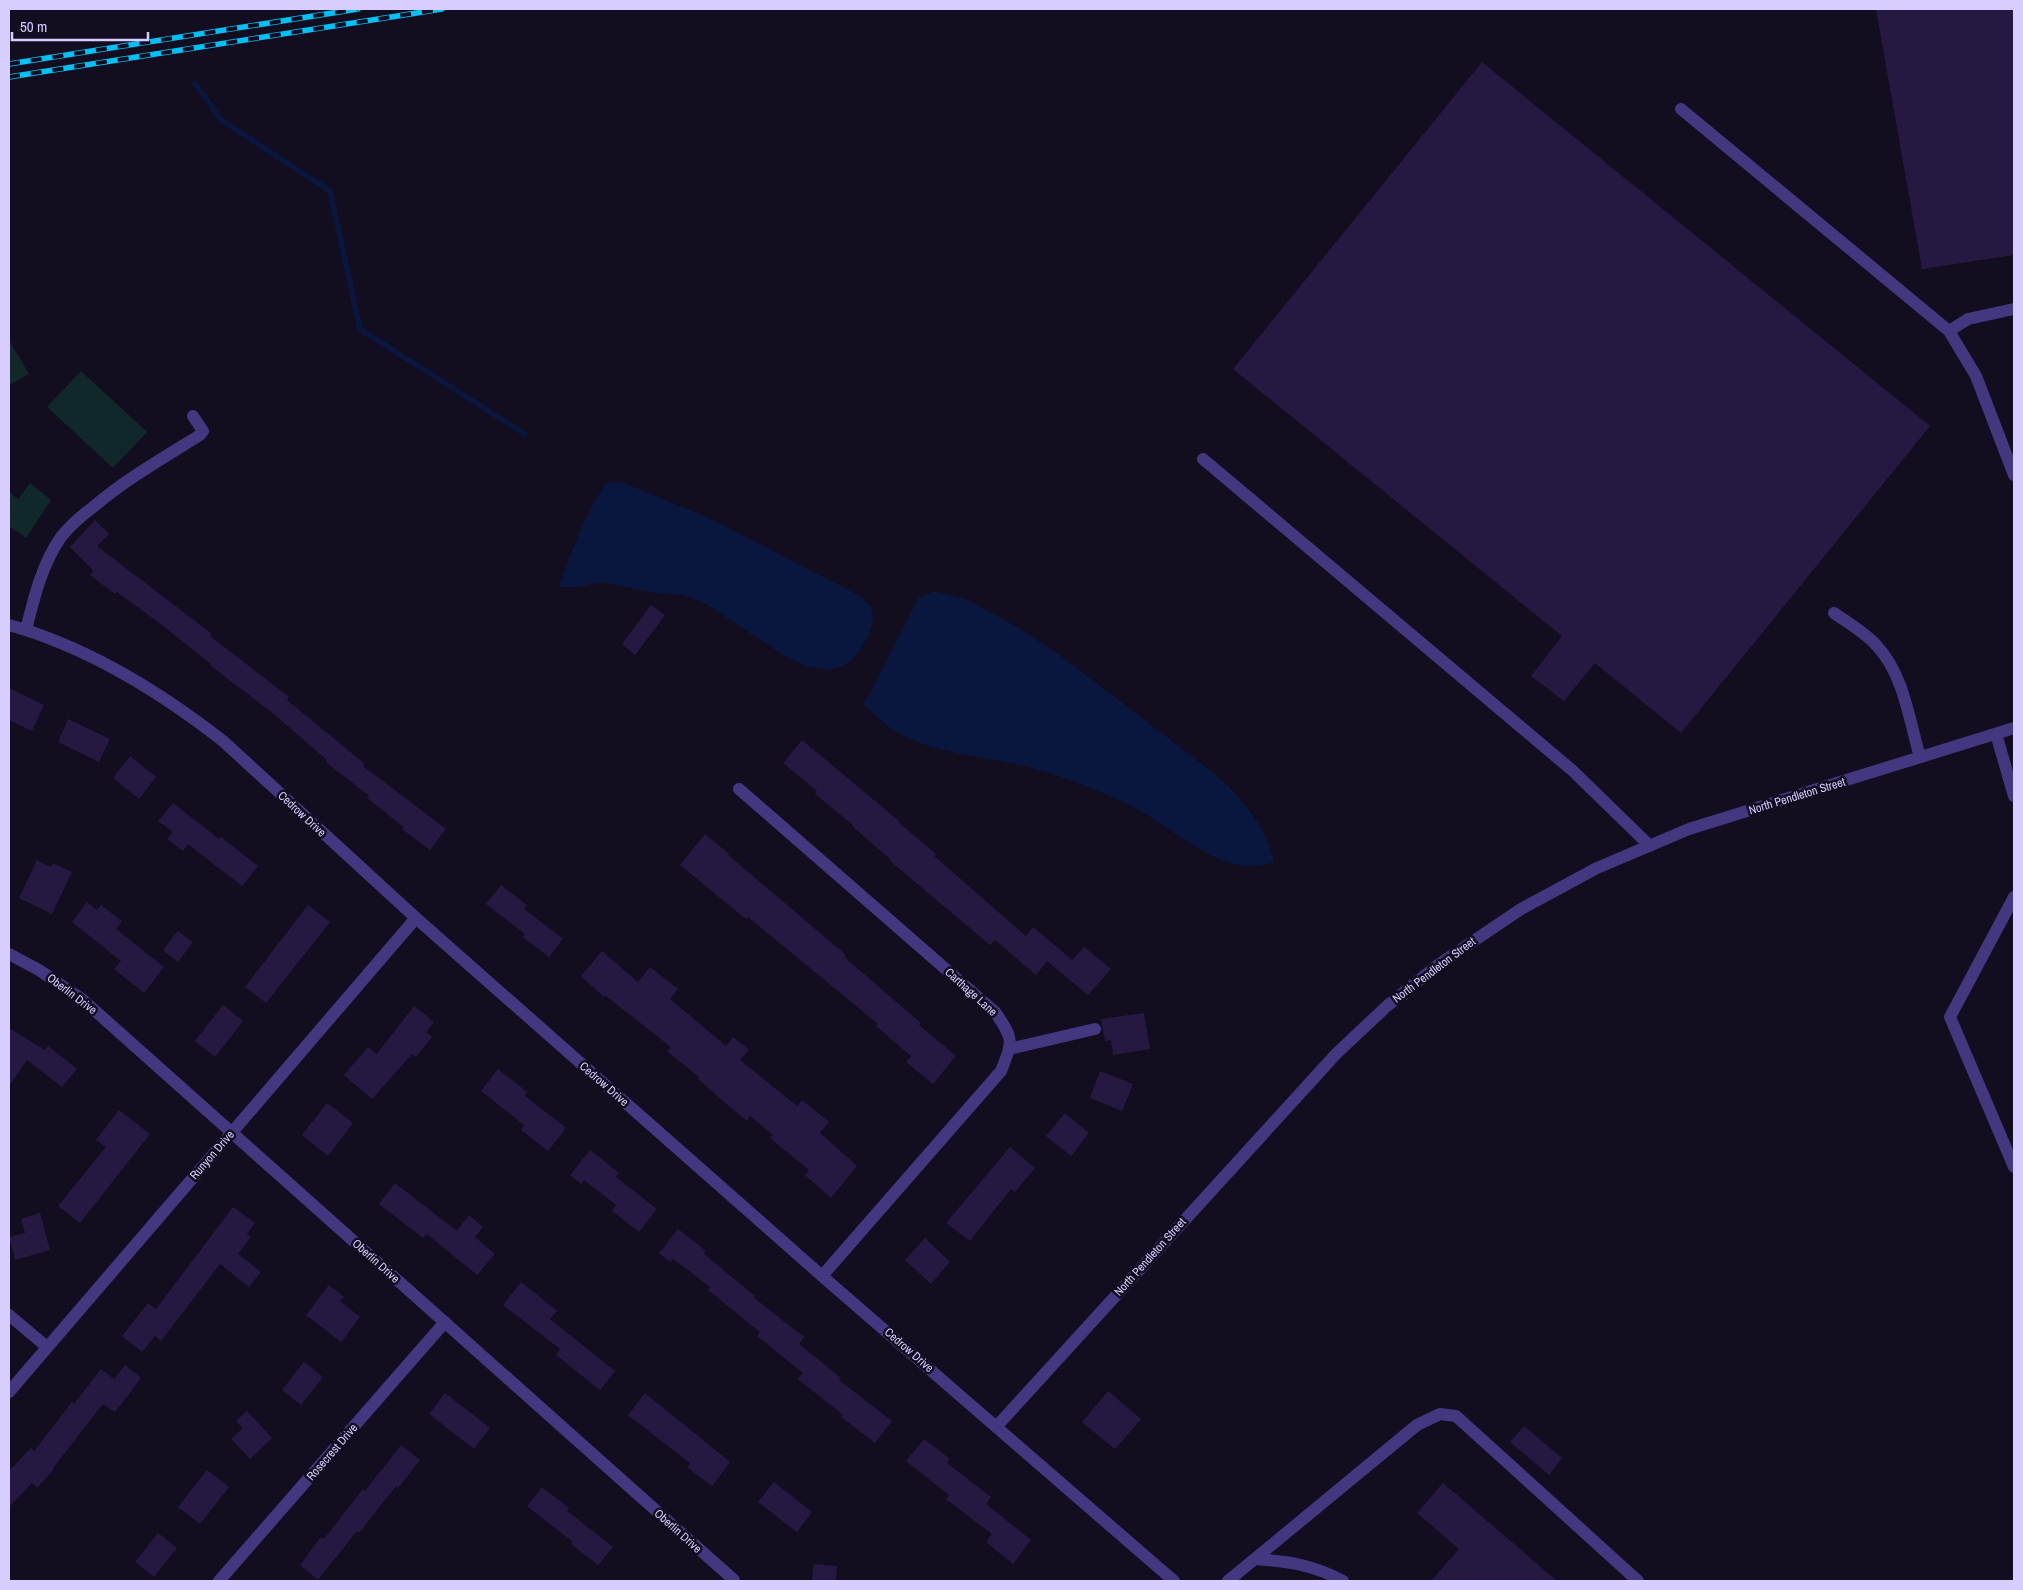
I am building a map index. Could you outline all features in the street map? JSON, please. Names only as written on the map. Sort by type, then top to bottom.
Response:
[{"type":"street","points":[[1681,109],[1948,332],[1976,376],[2014,475]]},
{"type":"street","points":[[1948,332],[1968,319],[2014,308]]},
{"type":"street","points":[[26,630],[44,570],[62,537],[74,523],[108,494],[152,464],[200,435],[203,431],[193,416]]},
{"type":"street","points":[[1203,459],[1573,770],[1650,846]]},
{"type":"street","points":[[1834,613],[1876,644],[1892,664],[1920,758]]},
{"type":"street","name":"Cedrow Drive","points":[[9,625],[86,654],[144,685],[189,715],[223,741],[416,918],[822,1276],[1174,1581]]},
{"type":"street","name":"North Pendleton Street","points":[[997,1426],[1336,1054],[1387,1006],[1438,965],[1521,909],[1597,868],[1689,829],[2014,728]]},
{"type":"street","points":[[1996,734],[2014,796]]},
{"type":"street","name":"Carthage Lane","points":[[739,788],[995,1012],[1009,1032],[1010,1049]]},
{"type":"street","points":[[2013,900],[1950,1017],[2014,1167]]},
{"type":"street","name":"Runyon Drive","points":[[9,1392],[416,918]]},
{"type":"street","name":"Oberlin Drive","points":[[9,954],[39,970],[83,1000],[734,1580]]},
{"type":"street","points":[[822,1276],[1001,1071],[1010,1049],[1095,1029]]},
{"type":"street","points":[[9,1315],[47,1347]]},
{"type":"street","name":"Rosecrest Drive","points":[[219,1581],[445,1322]]},
{"type":"street","points":[[1228,1581],[1417,1425],[1440,1414],[1456,1416],[1638,1581]]},
{"type":"street","points":[[1255,1559],[1287,1561],[1328,1573],[1342,1581]]},
{"type":"green space","points":[[9,340],[29,374],[9,385]]},
{"type":"green space","points":[[81,371],[147,432],[113,468],[47,407]]},
{"type":"green space","points":[[30,483],[51,500],[26,538],[9,526],[9,512],[11,509],[9,507],[9,492],[18,499]]},
{"type":"water","points":[[622,482],[714,520],[862,597],[870,606],[874,617],[870,633],[858,654],[844,666],[828,670],[809,667],[786,657],[706,604],[683,595],[655,593],[601,582],[578,587],[559,587],[579,533],[598,495],[606,483]]},
{"type":"water","points":[[935,591],[968,600],[1014,625],[1060,655],[1215,774],[1252,814],[1271,849],[1274,862],[1255,866],[1237,865],[1218,859],[1131,806],[1065,778],[1024,766],[943,750],[911,739],[888,726],[864,705],[919,597]]},
{"type":"building","points":[[1876,9],[2014,9],[2014,255],[1922,269]]},
{"type":"building","points":[[1482,62],[1930,426],[1681,733],[1595,663],[1564,701],[1531,676],[1562,636],[1233,369]]},
{"type":"building","points":[[95,520],[109,534],[97,546],[212,634],[210,636],[289,697],[287,700],[365,764],[363,766],[446,829],[430,850],[402,829],[404,827],[367,798],[369,796],[326,762],[327,760],[275,715],[158,622],[90,575],[93,570],[70,547]]},
{"type":"building","points":[[651,605],[665,615],[635,655],[622,644]]},
{"type":"building","points":[[9,688],[44,705],[32,731],[9,720]]},
{"type":"building","points":[[68,719],[110,739],[99,762],[58,742]]},
{"type":"building","points":[[802,740],[899,821],[936,854],[934,856],[1026,936],[1033,927],[1072,960],[1084,947],[1111,969],[1088,995],[1047,961],[1036,975],[995,940],[990,945],[889,860],[853,825],[815,794],[817,791],[783,763]]},
{"type":"building","points":[[130,756],[156,777],[139,799],[113,778]]},
{"type":"building","points":[[173,803],[219,839],[221,837],[258,866],[242,886],[188,844],[183,851],[167,839],[173,832],[158,821]]},
{"type":"building","points":[[705,834],[846,955],[844,957],[921,1023],[919,1025],[956,1056],[933,1084],[906,1062],[911,1056],[876,1026],[878,1024],[748,917],[746,919],[680,865]]},
{"type":"building","points":[[37,860],[51,867],[53,863],[72,872],[52,914],[19,898]]},
{"type":"building","points":[[501,885],[527,905],[524,909],[563,939],[549,957],[523,937],[525,934],[486,904]]},
{"type":"building","points":[[87,902],[97,910],[101,905],[122,921],[116,929],[164,967],[144,993],[114,969],[121,961],[72,922]]},
{"type":"building","points":[[308,905],[330,922],[266,1003],[245,987]]},
{"type":"building","points":[[178,931],[193,942],[178,962],[163,950]]},
{"type":"building","points":[[602,951],[638,982],[650,967],[678,989],[670,999],[726,1046],[733,1037],[749,1050],[740,1060],[797,1106],[802,1100],[829,1122],[820,1133],[857,1166],[831,1198],[805,1175],[809,1170],[770,1138],[773,1135],[750,1116],[747,1121],[730,1107],[698,1079],[699,1077],[667,1051],[671,1047],[606,996],[604,997],[581,976]]},
{"type":"building","points":[[223,1005],[243,1021],[215,1057],[195,1041]]},
{"type":"building","points":[[414,1006],[434,1022],[426,1032],[432,1037],[416,1057],[412,1054],[372,1099],[344,1075],[368,1047],[377,1054]]},
{"type":"building","points":[[1144,1013],[1150,1049],[1113,1055],[1111,1040],[1105,1041],[1101,1019]]},
{"type":"building","points":[[9,1028],[45,1050],[48,1046],[77,1069],[62,1087],[27,1060],[9,1086]]},
{"type":"building","points":[[498,1069],[527,1092],[525,1096],[566,1128],[548,1151],[521,1130],[524,1125],[481,1091]]},
{"type":"building","points":[[1100,1071],[1133,1084],[1122,1111],[1090,1098]]},
{"type":"building","points":[[327,1103],[353,1123],[328,1156],[302,1135]]},
{"type":"building","points":[[119,1110],[150,1134],[80,1223],[58,1206],[106,1147],[96,1140]]},
{"type":"building","points":[[1065,1113],[1089,1133],[1071,1156],[1046,1136]]},
{"type":"building","points":[[1010,1147],[1035,1168],[1015,1192],[1011,1189],[970,1241],[946,1223]]},
{"type":"building","points":[[590,1150],[619,1173],[616,1177],[657,1209],[639,1232],[612,1211],[616,1205],[584,1180],[581,1184],[570,1175]]},
{"type":"building","points":[[395,1183],[457,1231],[469,1215],[483,1227],[475,1237],[495,1254],[477,1275],[427,1234],[423,1238],[379,1204]]},
{"type":"building","points":[[233,1207],[255,1223],[247,1234],[251,1237],[238,1254],[261,1272],[249,1287],[220,1264],[161,1341],[155,1336],[142,1352],[122,1336],[148,1303],[156,1309]]},
{"type":"building","points":[[40,1213],[50,1250],[15,1260],[9,1237],[25,1233],[21,1219]]},
{"type":"building","points":[[678,1229],[706,1251],[704,1254],[755,1296],[754,1298],[804,1337],[799,1344],[841,1378],[839,1380],[892,1421],[875,1443],[841,1417],[843,1415],[798,1379],[803,1373],[757,1336],[760,1332],[708,1290],[710,1287],[673,1259],[670,1262],[659,1253]]},
{"type":"building","points":[[925,1238],[950,1262],[931,1284],[905,1260]]},
{"type":"building","points":[[521,1282],[557,1311],[550,1319],[615,1371],[600,1390],[556,1355],[560,1349],[503,1305]]},
{"type":"building","points":[[329,1285],[344,1297],[340,1301],[360,1317],[341,1342],[306,1315]]},
{"type":"building","points":[[304,1362],[323,1377],[301,1405],[282,1390]]},
{"type":"building","points":[[125,1365],[141,1378],[115,1412],[103,1404],[54,1469],[37,1488],[32,1483],[9,1507],[9,1471],[31,1448],[34,1451],[72,1402],[74,1404],[101,1369],[114,1379]]},
{"type":"building","points":[[1108,1391],[1141,1419],[1115,1449],[1082,1422]]},
{"type":"building","points":[[445,1393],[490,1428],[474,1449],[429,1414]]},
{"type":"building","points":[[645,1393],[730,1462],[712,1486],[687,1467],[690,1463],[628,1415]]},
{"type":"building","points":[[247,1411],[272,1438],[250,1459],[231,1439],[243,1428],[236,1421]]},
{"type":"building","points":[[1524,1426],[1562,1458],[1549,1475],[1510,1442]]},
{"type":"building","points":[[924,1439],[950,1459],[947,1463],[991,1497],[986,1504],[1031,1540],[1013,1564],[986,1542],[992,1534],[946,1499],[949,1495],[906,1461]]},
{"type":"building","points":[[401,1445],[420,1460],[398,1488],[396,1486],[359,1533],[357,1531],[318,1580],[300,1565],[321,1537],[324,1539],[363,1489],[365,1491]]},
{"type":"building","points":[[207,1470],[229,1487],[200,1524],[178,1507]]},
{"type":"building","points":[[774,1482],[812,1512],[797,1532],[758,1502]]},
{"type":"building","points":[[1443,1483],[1557,1581],[1431,1581],[1459,1549],[1417,1513]]},
{"type":"building","points":[[542,1487],[569,1508],[567,1511],[613,1547],[598,1565],[571,1544],[573,1542],[527,1506]]},
{"type":"building","points":[[158,1533],[177,1548],[154,1577],[135,1562]]},
{"type":"building","points":[[814,1564],[837,1566],[836,1581],[812,1581]]},
{"type":"waterway","points":[[195,83],[221,120],[330,191],[360,329],[525,434]]},
{"type":"railway","points":[[9,64],[358,9]]},
{"type":"railway","points":[[9,77],[442,9]]}]
